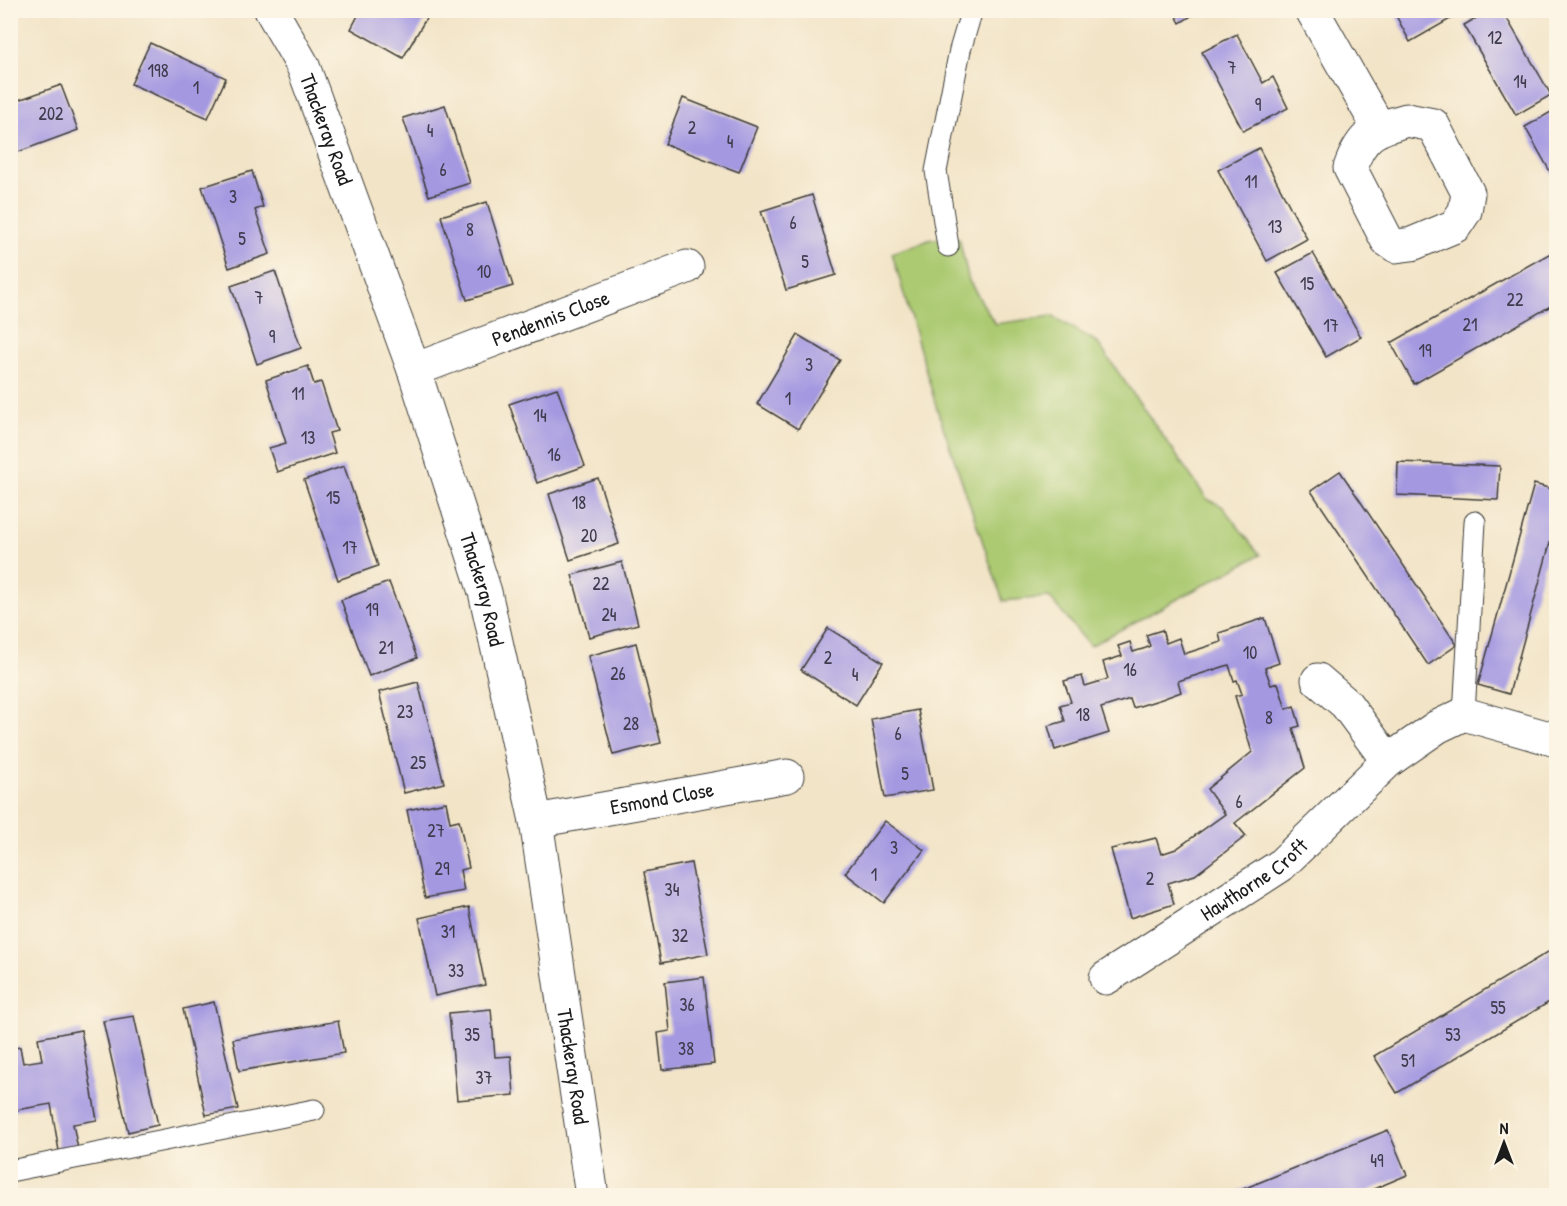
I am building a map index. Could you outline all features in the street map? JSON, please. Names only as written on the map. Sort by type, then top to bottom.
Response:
[{"type":"street","name":"Thackeray Road","points":[[271,10],[303,66],[414,370],[484,592],[536,821],[592,1196]]},
{"type":"street","points":[[1312,10],[1379,128]]},
{"type":"street","name":"Pendennis Close","points":[[414,370],[687,267]]},
{"type":"street","points":[[1318,680],[1346,704],[1388,761]]},
{"type":"street","points":[[1464,714],[1557,740]]},
{"type":"street","name":"Hawthorne Croft","points":[[1106,978],[1280,866],[1388,761],[1437,727],[1464,714]]},
{"type":"street","name":"Esmond Close","points":[[536,821],[787,776]]},
{"type":"lane","points":[[948,246],[936,171],[960,50],[972,10]]},
{"type":"lane","points":[[1464,714],[1475,522]]},
{"type":"lane","points":[[10,1171],[314,1110]]},
{"type":"green space","points":[[959,238],[969,281],[995,324],[1052,316],[1097,342],[1207,499],[1222,506],[1260,555],[1090,646],[1049,597],[1003,601],[937,409],[892,253],[932,239]]},
{"type":"building","points":[[361,10],[431,10],[403,58],[351,29]]},
{"type":"building","points":[[1173,10],[1201,10],[1180,23]]},
{"type":"building","points":[[1393,10],[1448,10],[1452,18],[1410,42]]},
{"type":"building","points":[[1490,10],[1502,10],[1551,95],[1516,115],[1464,25]]},
{"type":"building","points":[[1237,34],[1263,83],[1273,77],[1288,108],[1243,131],[1202,52]]},
{"type":"building","points":[[150,43],[226,78],[208,118],[131,84]]},
{"type":"building","points":[[61,85],[78,130],[10,155],[10,103]]},
{"type":"building","points":[[683,98],[757,127],[739,172],[665,144]]},
{"type":"building","points":[[445,105],[470,183],[429,196],[403,118]]},
{"type":"building","points":[[1556,109],[1556,182],[1525,127]]},
{"type":"building","points":[[1259,148],[1307,239],[1267,261],[1218,170]]},
{"type":"building","points":[[252,171],[263,207],[255,210],[270,254],[229,268],[202,187]]},
{"type":"building","points":[[812,195],[836,275],[786,290],[761,211]]},
{"type":"building","points":[[487,202],[513,286],[467,300],[441,216]]},
{"type":"building","points":[[1556,250],[1556,303],[1414,384],[1391,343]]},
{"type":"building","points":[[1313,253],[1361,337],[1326,357],[1277,273]]},
{"type":"building","points":[[275,271],[301,348],[257,364],[231,286]]},
{"type":"building","points":[[798,335],[840,360],[798,429],[757,404]]},
{"type":"building","points":[[308,366],[314,384],[321,382],[337,431],[329,433],[335,453],[277,472],[269,448],[286,443],[266,380]]},
{"type":"building","points":[[557,388],[585,466],[537,483],[509,404]]},
{"type":"building","points":[[1398,462],[1500,466],[1498,500],[1397,495]]},
{"type":"building","points":[[344,466],[378,566],[338,580],[304,480]]},
{"type":"building","points":[[1340,471],[1457,645],[1428,665],[1311,491]]},
{"type":"building","points":[[598,478],[619,544],[570,560],[549,494]]},
{"type":"building","points":[[1534,484],[1556,490],[1556,521],[1509,694],[1478,685]]},
{"type":"building","points":[[622,562],[638,624],[589,637],[572,575]]},
{"type":"building","points":[[389,582],[417,658],[369,676],[341,600]]},
{"type":"building","points":[[1265,618],[1279,663],[1265,668],[1271,685],[1278,683],[1286,709],[1294,706],[1300,726],[1293,728],[1305,768],[1235,823],[1246,836],[1195,875],[1168,883],[1174,904],[1130,918],[1111,849],[1156,838],[1161,854],[1176,849],[1225,814],[1207,789],[1252,752],[1235,696],[1242,694],[1237,680],[1234,681],[1229,665],[1178,681],[1181,692],[1162,699],[1133,708],[1130,699],[1101,708],[1109,733],[1055,750],[1048,726],[1065,721],[1060,705],[1071,702],[1064,681],[1082,676],[1085,686],[1108,679],[1103,662],[1122,656],[1118,646],[1130,642],[1133,652],[1150,646],[1146,635],[1162,630],[1166,643],[1179,638],[1184,654],[1221,642],[1219,633]]},
{"type":"building","points":[[828,628],[883,662],[856,705],[801,670]]},
{"type":"building","points":[[636,643],[661,743],[613,755],[588,656]]},
{"type":"building","points":[[418,682],[444,783],[404,793],[379,692]]},
{"type":"building","points":[[918,710],[933,790],[885,798],[871,719]]},
{"type":"building","points":[[446,802],[450,822],[459,820],[469,868],[460,870],[464,891],[425,898],[407,810]]},
{"type":"building","points":[[885,821],[924,850],[884,903],[845,873]]},
{"type":"building","points":[[691,863],[708,954],[661,963],[644,872]]},
{"type":"building","points":[[469,907],[485,985],[435,996],[419,918]]},
{"type":"building","points":[[1553,949],[1556,954],[1556,998],[1397,1093],[1374,1056]]},
{"type":"building","points":[[704,977],[714,1064],[662,1070],[658,1033],[670,1031],[665,982]]},
{"type":"building","points":[[214,1002],[238,1109],[206,1115],[183,1009]]},
{"type":"building","points":[[491,1009],[495,1057],[511,1056],[514,1095],[457,1100],[449,1013]]},
{"type":"building","points":[[134,1016],[158,1125],[128,1132],[103,1021]]},
{"type":"building","points":[[338,1021],[344,1053],[239,1071],[233,1039]]},
{"type":"building","points":[[81,1030],[97,1120],[73,1124],[78,1149],[59,1151],[51,1104],[10,1111],[10,1049],[20,1047],[23,1063],[42,1060],[38,1038]]},
{"type":"building","points":[[1388,1130],[1407,1175],[1357,1196],[1226,1196]]}]
